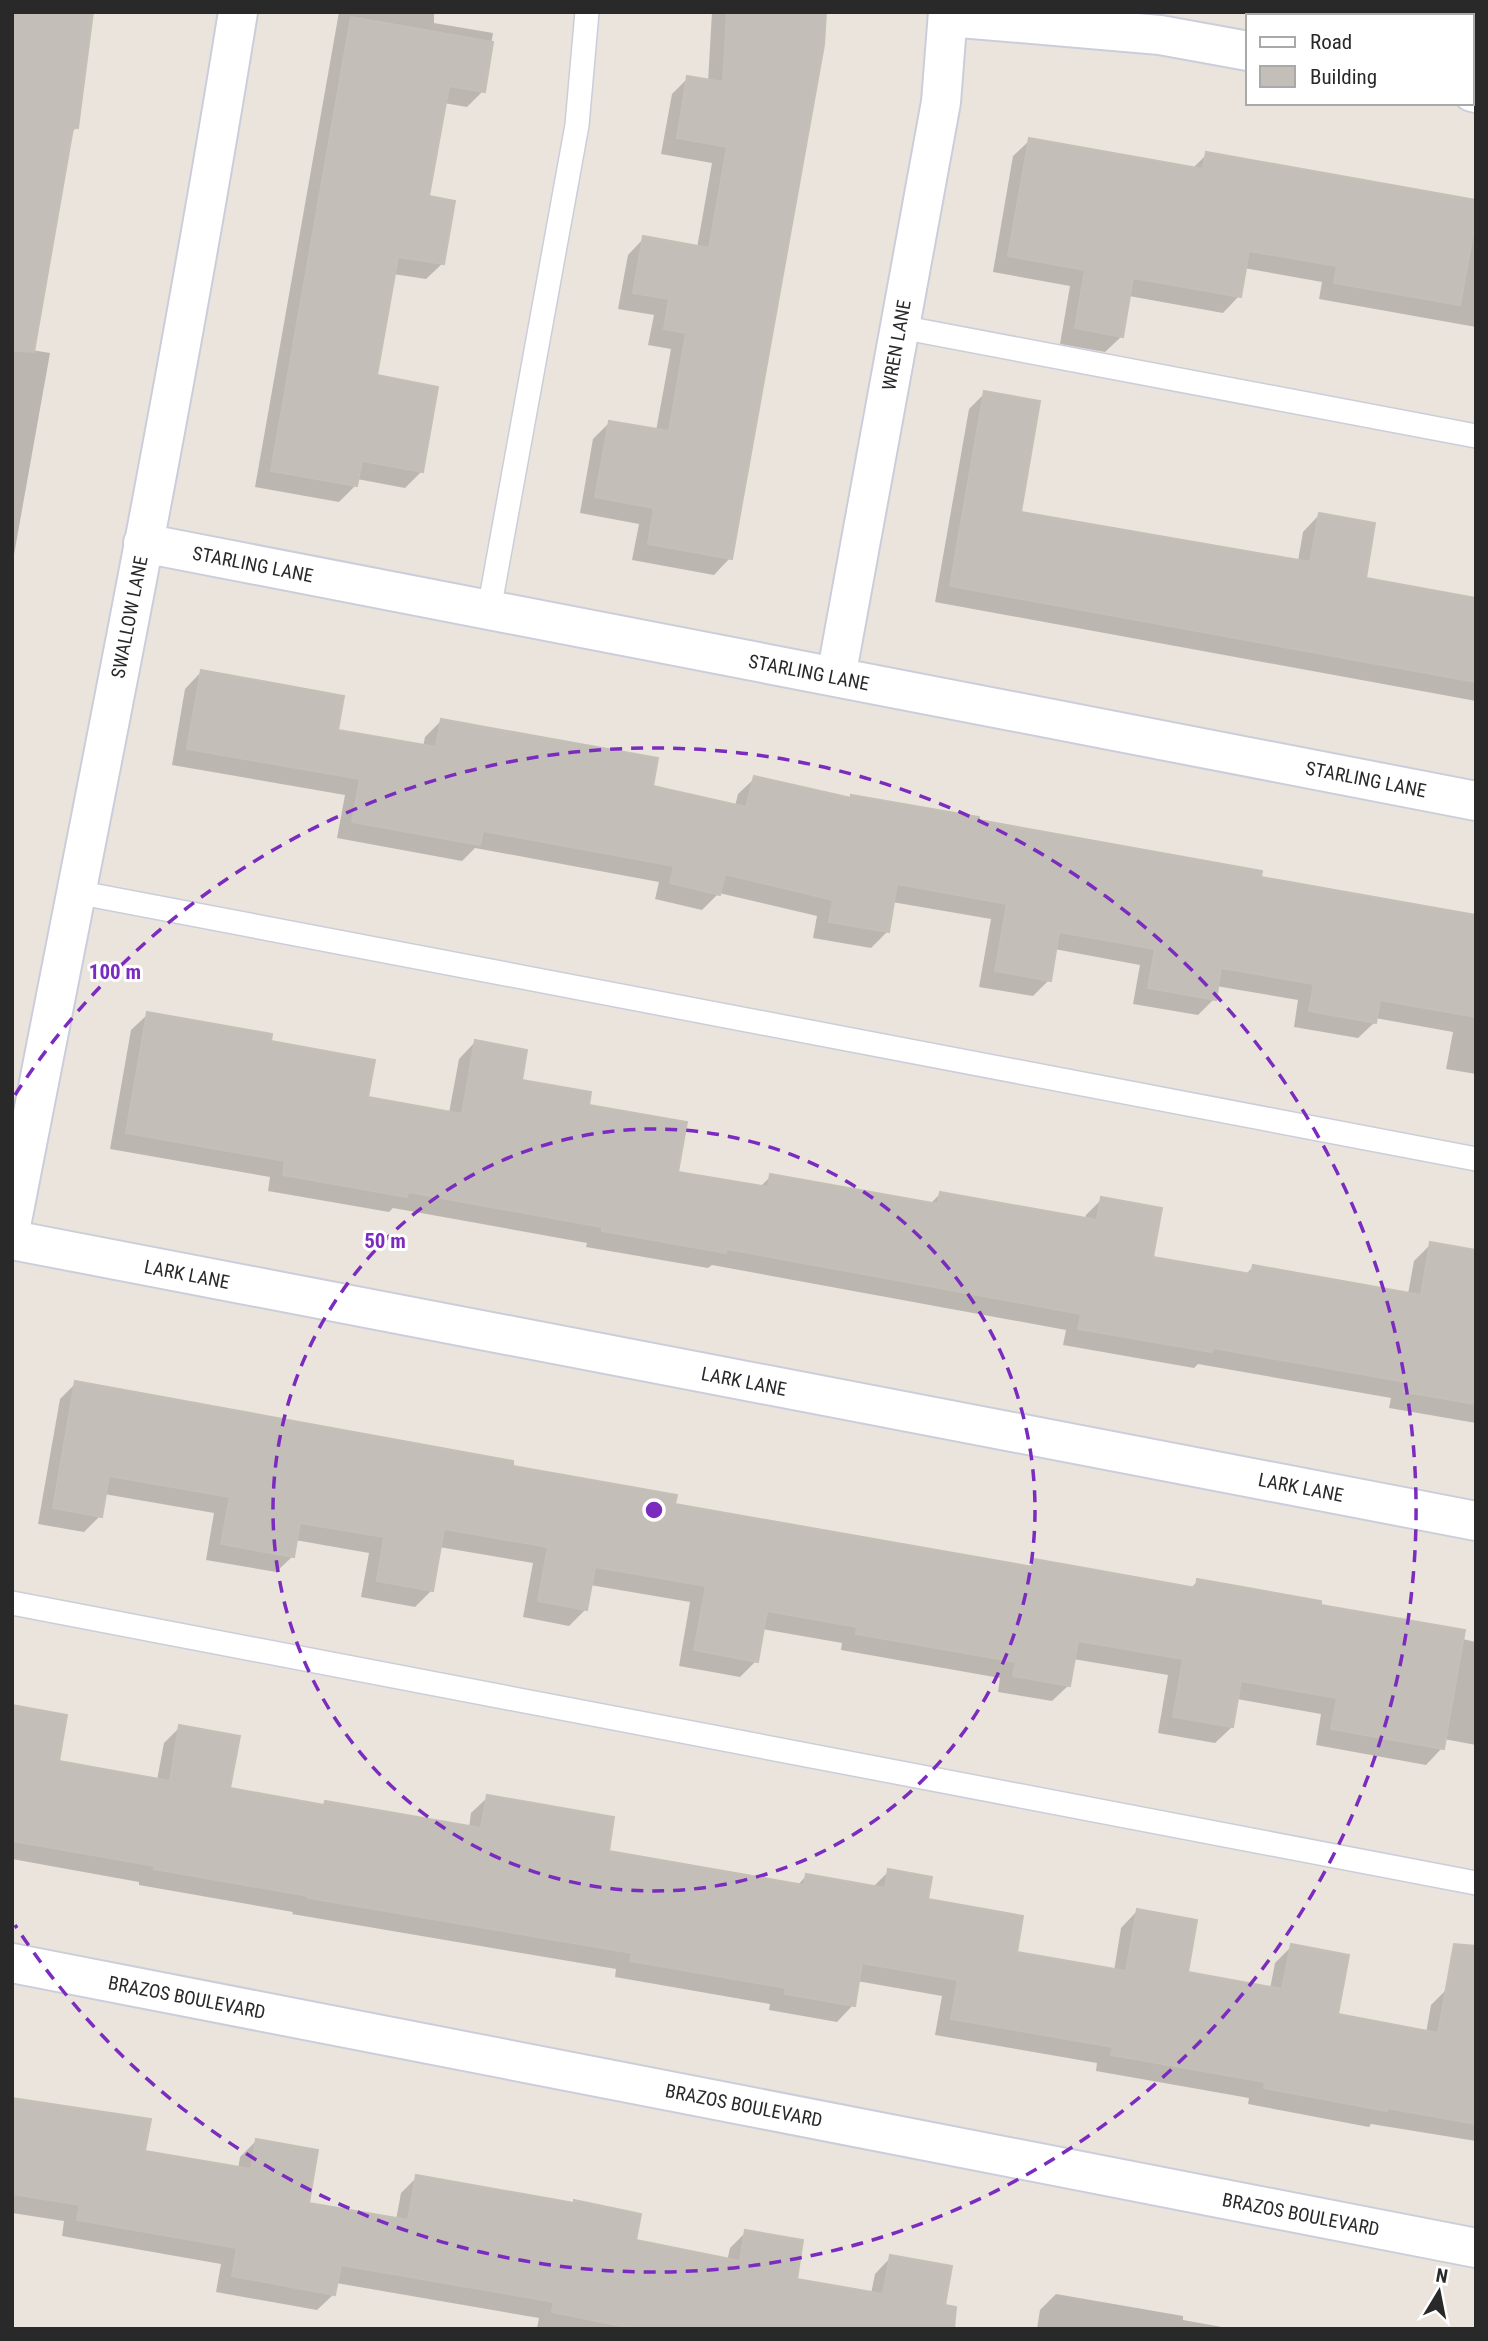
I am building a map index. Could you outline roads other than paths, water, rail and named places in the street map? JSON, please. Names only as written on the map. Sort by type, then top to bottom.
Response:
[{"type":"street","name":"SWALLOW LANE","points":[[12,1221],[143,543],[239,12]]},
{"type":"street","points":[[948,14],[1160,35],[1246,51]]},
{"type":"street","name":"WREN LANE","points":[[836,677],[941,102],[948,14]]},
{"type":"street","name":"STARLING LANE","points":[[143,543],[1476,801]]},
{"type":"street","name":"LARK LANE","points":[[12,1240],[1476,1521]]},
{"type":"street","name":"BRAZOS BOULEVARD","points":[[12,1963],[1476,2248]]},
{"type":"lane","points":[[489,610],[577,125],[587,12]]},
{"type":"lane","points":[[900,327],[1476,436]]},
{"type":"lane","points":[[76,892],[1476,1159]]},
{"type":"lane","points":[[12,1603],[1476,1883]]}]
